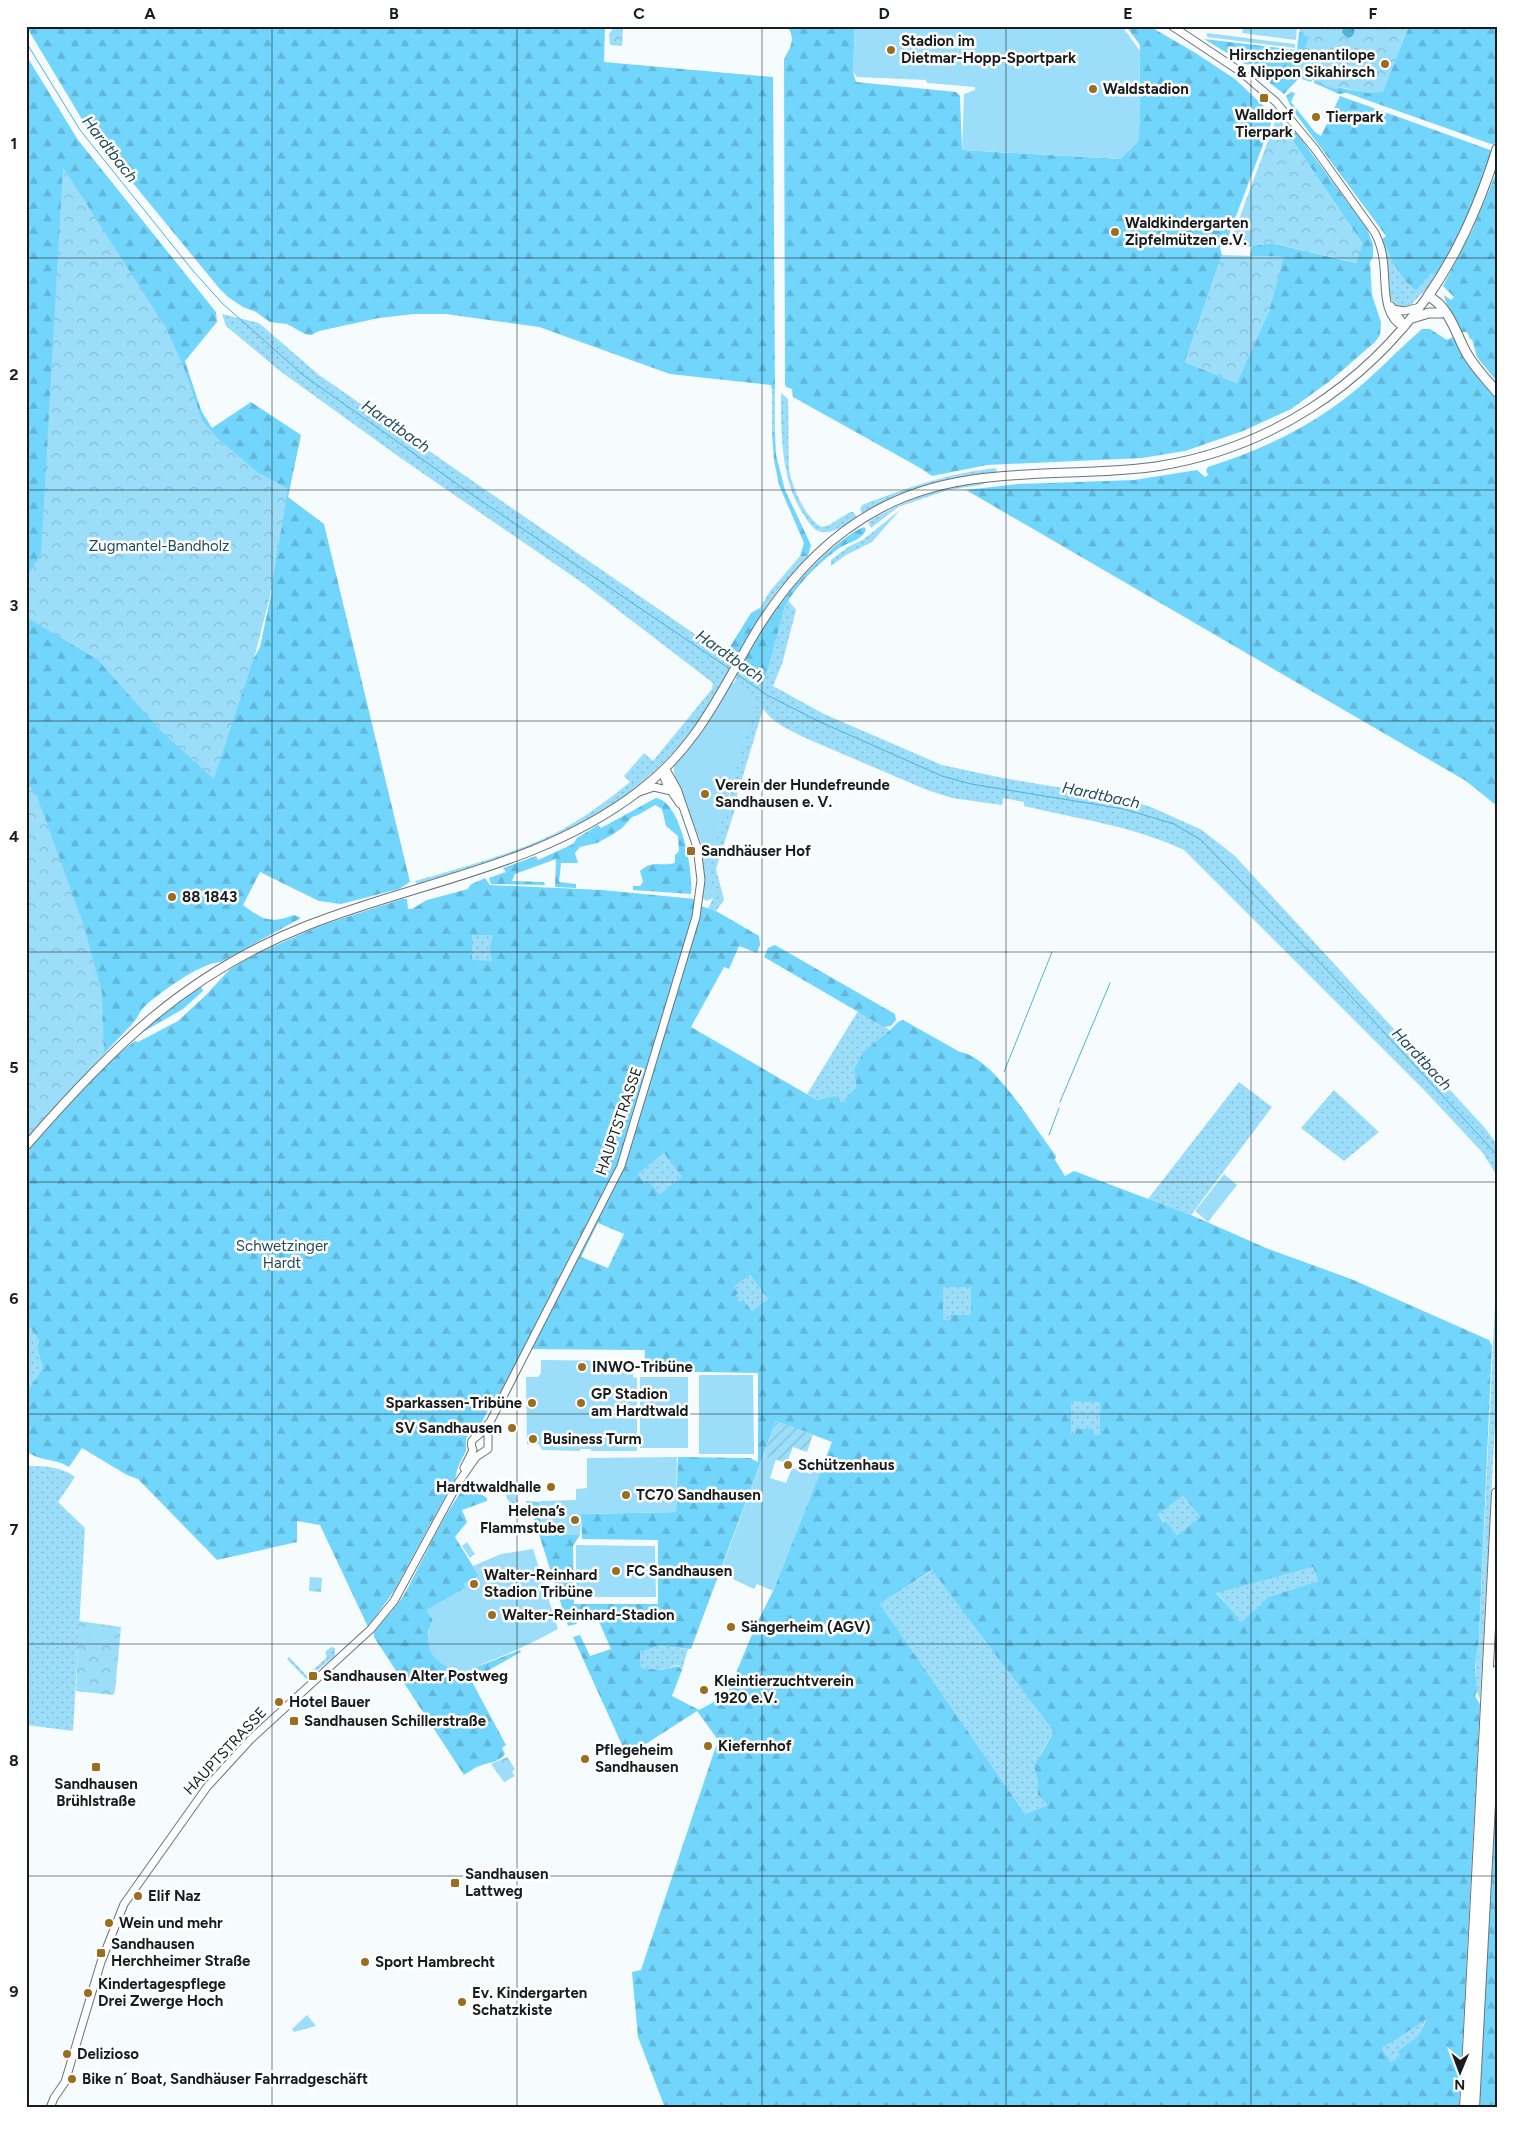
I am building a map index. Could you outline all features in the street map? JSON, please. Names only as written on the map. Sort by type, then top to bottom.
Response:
[{"type":"highway","points":[[1465,2108],[1497,1493]]},
{"type":"highway","points":[[1474,2108],[1497,1671]]},
{"type":"main road","points":[[26,1146],[105,1059],[127,1038],[172,1000],[221,968],[258,947],[312,924],[520,856],[576,831],[638,792],[663,770],[703,723],[755,634],[786,588],[822,549],[869,515],[906,496],[944,484],[968,479],[1013,474],[1112,470],[1158,466],[1191,460],[1238,446],[1270,432],[1321,403],[1343,387],[1394,339],[1436,285],[1472,215],[1497,149]]},
{"type":"main road","points":[[1436,285],[1441,310]]},
{"type":"main road","points":[[1428,296],[1430,302],[1441,310],[1453,326],[1468,356],[1497,392]]},
{"type":"main road","points":[[1412,318],[1441,310]]},
{"type":"street","points":[[1172,26],[1241,72],[1291,118],[1316,149],[1375,232],[1381,246],[1384,261],[1387,299],[1393,318],[1394,339]]},
{"type":"street","points":[[1387,299],[1404,327]]},
{"type":"street","points":[[1393,308],[1404,311],[1421,306]]},
{"type":"street","points":[[1393,318],[1404,327]]},
{"type":"street","name":"HAUPTSTRASSE","points":[[663,770],[670,791],[683,809]]},
{"type":"street","name":"HAUPTSTRASSE","points":[[463,1476],[473,1450],[471,1441],[490,1422],[611,1188],[627,1149],[684,961],[699,903],[701,880],[694,837],[677,789],[663,770]]},
{"type":"street","points":[[638,792],[654,787],[670,791]]},
{"type":"street","name":"HAUPTSTRASSE","points":[[50,2108],[54,2098],[65,2082],[101,1962],[124,1904],[207,1787],[251,1740],[371,1629],[388,1610],[463,1476],[476,1457],[488,1449],[490,1422]]},
{"type":"street","points":[[478,1435],[484,1436],[488,1440]]},
{"type":"street","points":[[473,1450],[481,1453]]},
{"type":"green space","points":[[26,26],[605,26],[604,62],[773,77],[775,390],[772,389],[771,385],[670,374],[539,327],[446,314],[414,314],[379,318],[319,331],[311,335],[305,334],[287,324],[270,322],[228,297],[219,288],[86,126]]},
{"type":"green space","points":[[787,26],[855,26],[853,72],[856,82],[956,92],[960,96],[962,150],[1120,159],[1139,140],[1140,45],[1126,26],[1149,26],[1235,79],[1273,115],[1227,240],[1223,241],[1220,248],[1222,255],[1185,362],[1237,383],[1283,257],[1250,256],[1252,246],[1271,243],[1356,263],[1362,243],[1290,137],[1296,132],[1367,229],[1373,244],[1373,257],[1370,262],[1372,295],[1381,322],[1380,335],[1375,342],[1330,381],[1291,409],[1243,431],[1185,451],[1142,458],[987,465],[932,476],[793,397],[792,389],[786,387],[785,384],[784,59],[792,39]]},
{"type":"green space","points":[[855,26],[1122,26],[1140,51],[1139,140],[1120,159],[962,150],[964,94],[975,90],[975,87],[927,83],[926,80],[857,77],[853,72]]},
{"type":"green space","points":[[1243,26],[1297,26],[1296,40],[1242,33]]},
{"type":"green space","points":[[1300,26],[1313,26],[1310,37],[1299,32]]},
{"type":"green space","points":[[1313,26],[1409,26],[1383,92],[1368,93],[1339,87],[1336,90],[1301,75],[1299,64]]},
{"type":"green space","points":[[1409,26],[1497,26],[1497,137],[1494,145],[1347,93],[1339,94],[1314,83],[1314,79],[1348,89],[1382,92]]},
{"type":"green space","points":[[613,28],[623,29],[622,46],[610,45],[609,34]]},
{"type":"green space","points":[[1299,32],[1310,37],[1299,64],[1301,75],[1312,80],[1311,82],[1299,78],[1284,94],[1263,78],[1262,67],[1245,64],[1204,39],[1297,50]]},
{"type":"green space","points":[[1207,33],[1295,44],[1295,48],[1207,37]]},
{"type":"green space","points":[[26,55],[78,140],[216,312],[217,322],[185,361],[201,410],[212,428],[251,402],[301,435],[288,497],[324,524],[410,882],[399,889],[341,904],[319,901],[260,872],[243,905],[267,919],[273,920],[294,915],[301,918],[221,962],[203,967],[158,995],[143,1008],[134,1022],[67,1093],[26,1007]],"holes":[[[272,590],[260,647],[248,669],[266,592]]]},
{"type":"green space","points":[[1291,92],[1295,93],[1291,102],[1315,132],[1321,136],[1340,96],[1493,151],[1475,199],[1453,245],[1436,275],[1431,273],[1416,291],[1400,274],[1392,260],[1382,239],[1386,236],[1292,109],[1286,96]]},
{"type":"green space","points":[[1275,122],[1282,122],[1293,134],[1290,137],[1362,243],[1357,263],[1271,243],[1246,247],[1229,246]]},
{"type":"green space","name":"Zugmantel-Bandholz","points":[[63,167],[166,328],[184,368],[202,420],[216,437],[256,471],[288,489],[270,596],[256,651],[214,779],[160,730],[98,660],[26,617],[26,578],[41,554]]},
{"type":"green space","points":[[1497,171],[1497,382],[1477,357],[1472,339],[1470,339],[1467,332],[1462,332],[1444,295],[1451,300],[1454,297],[1443,286],[1472,231]]},
{"type":"green space","points":[[1382,239],[1400,274],[1416,291],[1431,272],[1436,275],[1428,287],[1409,307],[1397,307],[1389,297],[1387,258]]},
{"type":"green space","points":[[1222,255],[1284,257],[1269,312],[1237,383],[1185,362]]},
{"type":"green space","points":[[222,314],[259,323],[319,375],[715,648],[726,653],[734,664],[705,713],[670,755],[641,783],[608,808],[555,839],[470,871],[418,886],[415,881],[512,851],[555,833],[588,814],[630,782],[624,776],[644,753],[653,761],[712,689],[713,683],[584,584],[402,459],[280,371],[226,326]]},
{"type":"green space","points":[[1422,329],[1430,329],[1447,340],[1455,336],[1470,367],[1497,400],[1497,806],[1466,781],[966,490],[1019,484],[1134,480],[1197,470],[1205,477],[1208,475],[1206,470],[1208,467],[1271,443],[1301,428],[1329,410],[1366,381]]},
{"type":"green space","points":[[772,389],[775,390],[775,433],[772,433]]},
{"type":"green space","points":[[781,393],[788,399],[790,475],[805,510],[822,527],[829,525],[850,512],[853,512],[857,517],[836,530],[822,532],[814,529],[805,517],[791,489],[782,441]]},
{"type":"green space","points":[[772,433],[775,433],[776,455],[785,490],[811,545],[808,556],[800,556],[804,543],[779,485],[774,460]]},
{"type":"green space","points":[[996,468],[997,472],[940,481],[899,494],[862,513],[860,509],[862,505],[928,482]]},
{"type":"green space","points":[[997,479],[980,485],[948,490],[898,507],[871,528],[868,522],[900,505],[930,493]]},
{"type":"green space","points":[[900,510],[872,542],[846,555],[831,566],[831,560],[848,547],[864,539]]},
{"type":"green space","points":[[864,527],[866,530],[860,537],[823,561],[808,575],[790,598],[785,606],[765,681],[740,667],[770,618],[794,587],[835,546],[852,533]]},
{"type":"green space","points":[[800,556],[808,556],[777,591],[762,613],[760,608],[770,591]]},
{"type":"green space","points":[[788,600],[796,610],[782,664],[773,686],[824,714],[942,765],[1003,778],[1123,798],[1151,807],[1202,830],[1235,856],[1484,1127],[1497,1144],[1497,1176],[1483,1153],[1424,1090],[1184,850],[1145,835],[1024,806],[1024,802],[1003,798],[1002,805],[952,798],[927,790],[803,737],[782,726],[763,709],[716,869],[724,900],[716,911],[708,909],[713,898],[708,867],[726,803],[730,797],[733,686],[740,667],[765,681]]},
{"type":"green space","points":[[760,608],[762,613],[734,664],[727,663],[729,656],[726,653],[751,613]]},
{"type":"green space","name":"Verein der Hundefreunde Sandhausen e. V.","points":[[732,682],[757,699],[708,867],[714,891],[713,898],[706,901],[702,897],[702,845],[678,788],[674,765],[703,731]]},
{"type":"green space","points":[[26,781],[37,796],[84,926],[102,993],[104,1053],[26,1141]]},
{"type":"green space","points":[[656,798],[665,802],[679,824],[688,855],[691,894],[633,890],[633,886],[640,886],[643,882],[640,871],[653,864],[675,863],[675,855],[679,851],[678,836],[666,826],[662,809],[655,805],[632,817],[622,828],[610,836],[597,843],[580,847],[575,853],[578,863],[561,863],[559,882],[576,884],[576,888],[555,887],[556,859],[515,874],[512,881],[544,882],[545,885],[491,884],[489,878],[506,872],[503,868],[536,856],[538,860],[573,844],[577,838],[598,825],[601,828]]},
{"type":"green space","name":"Schwetzinger Hardt","points":[[485,878],[490,885],[602,890],[695,899],[695,904],[716,911],[759,936],[760,944],[757,953],[739,946],[729,969],[724,967],[691,1027],[817,1100],[834,1096],[840,1099],[840,1103],[845,1103],[845,1098],[856,1087],[854,1069],[863,1052],[898,1022],[903,1020],[960,1052],[973,1057],[987,1067],[1000,1080],[1025,1112],[1056,1156],[1055,1160],[1065,1176],[1074,1171],[1191,1215],[1266,1248],[1351,1279],[1489,1340],[1492,1346],[1479,1636],[1475,1668],[1477,1691],[1475,1696],[1480,1704],[1459,2108],[665,2108],[638,2037],[632,1972],[641,1970],[718,1740],[697,1711],[627,1756],[573,1637],[580,1635],[590,1656],[611,1649],[597,1617],[576,1617],[577,1624],[568,1626],[532,1512],[529,1513],[526,1501],[539,1502],[542,1535],[580,1535],[573,1546],[574,1604],[658,1604],[658,1540],[582,1539],[581,1514],[676,1512],[678,1457],[750,1458],[758,1462],[758,1373],[644,1371],[645,1350],[525,1349],[501,1394],[496,1394],[479,1428],[469,1434],[466,1439],[466,1451],[457,1469],[456,1477],[394,1591],[368,1627],[320,1525],[297,1521],[297,1542],[217,1560],[138,1479],[127,1475],[82,1448],[69,1467],[37,1457],[26,1451],[26,1393],[43,1368],[37,1348],[39,1340],[26,1322],[26,1153],[105,1066],[135,1041],[138,1042],[178,1021],[230,969],[248,958],[319,926],[402,899],[407,899],[408,909],[412,909],[427,900],[468,889],[470,885]],"holes":[[[472,935],[493,935],[490,949],[492,961],[472,960]],[[664,1153],[682,1177],[660,1194],[648,1180],[644,1182],[638,1174]],[[598,1223],[624,1234],[608,1268],[581,1257]],[[750,1275],[768,1299],[752,1311],[743,1299],[739,1302],[735,1296],[739,1293],[734,1287]],[[943,1287],[971,1287],[971,1315],[950,1315],[950,1320],[943,1320]],[[1071,1401],[1100,1402],[1100,1435],[1094,1435],[1093,1429],[1076,1429],[1075,1434],[1071,1434]],[[776,1421],[832,1442],[773,1591],[755,1627],[727,1695],[699,1710],[672,1696],[682,1670],[678,1666],[661,1670],[641,1668],[640,1652],[660,1646],[691,1649]],[[1183,1496],[1200,1517],[1177,1535],[1166,1521],[1163,1522],[1158,1514]],[[1313,1567],[1318,1581],[1268,1597],[1241,1623],[1216,1593]],[[932,1570],[1054,1732],[1034,1766],[1038,1781],[1038,1795],[1047,1805],[1025,1814],[880,1604]],[[1427,2019],[1417,2037],[1398,2051],[1400,2056],[1391,2063],[1382,2048]]]},
{"type":"green space","points":[[472,935],[493,935],[492,961],[472,961]]},
{"type":"green space","points":[[775,945],[895,1014],[896,1020],[891,1026],[884,1027],[764,957],[768,948]]},
{"type":"green space","points":[[201,986],[203,991],[183,1009],[136,1036],[136,1033],[194,989]]},
{"type":"green space","points":[[858,1011],[890,1030],[863,1052],[854,1069],[856,1087],[845,1098],[845,1103],[840,1103],[834,1096],[817,1100],[807,1094]]},
{"type":"green space","points":[[1239,1082],[1272,1107],[1191,1215],[1148,1199]]},
{"type":"green space","points":[[1334,1090],[1379,1132],[1344,1161],[1301,1128]]},
{"type":"green space","points":[[664,1153],[683,1177],[660,1194],[648,1180],[644,1182],[638,1174]]},
{"type":"green space","points":[[1224,1174],[1237,1185],[1208,1222],[1195,1211]]},
{"type":"green space","points":[[1497,1262],[1497,1389],[1480,1699],[1476,1686],[1476,1668]]},
{"type":"green space","points":[[750,1275],[768,1299],[752,1311],[743,1299],[739,1302],[734,1296],[734,1287]]},
{"type":"green space","points":[[943,1287],[971,1287],[971,1315],[950,1315],[950,1320],[943,1320]]},
{"type":"green space","points":[[26,1322],[39,1340],[37,1348],[43,1368],[26,1393]]},
{"type":"green space","name":"GP Stadion am Hardtwald","points":[[541,1360],[633,1361],[633,1377],[637,1378],[637,1451],[591,1451],[591,1449],[580,1449],[580,1451],[542,1450],[539,1444],[527,1444],[526,1377],[538,1377],[541,1373]]},
{"type":"green space","points":[[699,1375],[753,1375],[754,1454],[699,1454]]},
{"type":"green space","points":[[640,1377],[688,1377],[688,1448],[640,1448]]},
{"type":"green space","points":[[1071,1401],[1101,1401],[1100,1435],[1093,1435],[1093,1429],[1076,1429],[1076,1435],[1070,1435]]},
{"type":"green space","points":[[776,1421],[813,1434],[807,1452],[793,1447],[787,1463],[763,1456]]},
{"type":"green space","points":[[763,1456],[776,1459],[770,1478],[786,1483],[792,1468],[811,1474],[812,1470],[820,1473],[773,1591],[757,1584],[754,1589],[720,1573]]},
{"type":"green space","name":"TC70 Sandhausen","points":[[677,1457],[676,1512],[581,1514],[580,1535],[542,1535],[539,1502],[576,1500],[576,1489],[587,1488],[587,1458]]},
{"type":"green space","points":[[26,1466],[58,1469],[75,1477],[58,1502],[85,1528],[73,1731],[26,1725]]},
{"type":"green space","points":[[471,1488],[487,1498],[487,1501],[462,1510],[467,1522],[455,1537],[479,1576],[464,1584],[466,1588],[427,1610],[433,1620],[428,1632],[428,1643],[453,1668],[466,1671],[520,1650],[521,1652],[471,1680],[506,1745],[502,1748],[505,1754],[499,1759],[477,1767],[464,1775],[374,1637],[374,1632],[405,1593],[440,1527],[463,1489]]},
{"type":"green space","points":[[515,1492],[520,1509],[516,1512],[512,1509],[506,1495],[500,1496]]},
{"type":"green space","points":[[1183,1496],[1200,1517],[1177,1535],[1158,1514]]},
{"type":"green space","points":[[467,1542],[475,1554],[470,1558],[462,1546]]},
{"type":"green space","name":"FC Sandhausen","points":[[576,1545],[655,1546],[656,1597],[576,1597]]},
{"type":"green space","name":"Walter-Reinhard-Stadion","points":[[533,1549],[558,1629],[532,1643],[468,1670],[452,1669],[437,1660],[431,1653],[428,1644],[429,1629],[433,1620],[427,1610],[465,1588],[464,1584],[479,1576],[473,1566],[501,1554]]},
{"type":"green space","points":[[1313,1567],[1318,1581],[1268,1597],[1241,1624],[1232,1610],[1216,1592]]},
{"type":"green space","points":[[933,1570],[1054,1732],[1040,1755],[1038,1795],[1047,1805],[1025,1814],[880,1604]]},
{"type":"green space","points":[[310,1577],[322,1578],[321,1592],[309,1591]]},
{"type":"green space","points":[[79,1621],[121,1627],[115,1691],[113,1695],[76,1691]]},
{"type":"green space","points":[[91,1625],[112,1628],[110,1642],[97,1641],[97,1645],[89,1644]]},
{"type":"green space","points":[[660,1646],[688,1649],[682,1670],[678,1665],[661,1670],[641,1668],[640,1652]]},
{"type":"green space","points":[[331,1647],[335,1648],[335,1656],[306,1679],[287,1659],[289,1657],[307,1676],[327,1657],[325,1652]]},
{"type":"green space","points":[[507,1757],[515,1769],[512,1772],[515,1776],[504,1782],[491,1764]]},
{"type":"green space","points":[[1497,1776],[1497,2108],[1479,2108]]},
{"type":"green space","points":[[307,2015],[316,2026],[294,2032],[292,2029]]},
{"type":"green space","points":[[1427,2018],[1417,2037],[1399,2051],[1401,2056],[1391,2063],[1382,2048]]},
{"type":"water","points":[[1344,26],[1354,26],[1352,37],[1348,38],[1344,35],[1342,32]]},
{"type":"waterway","name":"Hardtbach","points":[[26,42],[80,130],[194,272],[223,304],[303,375],[474,496],[730,669]]},
{"type":"waterway","name":"Hardtbach","points":[[735,673],[767,695],[818,721],[942,776],[971,784],[1124,809],[1174,824],[1201,840],[1325,968],[1497,1155]]},
{"type":"waterway","points":[[1004,1072],[1052,952]]},
{"type":"waterway","points":[[1060,1102],[1110,983]]},
{"type":"waterway","points":[[1049,1135],[1059,1108]]},
{"type":"place","name":"Stadion im Dietmar-Hopp-Sportpark","points":[[891,50]]},
{"type":"place","name":"Hirschziegenantilope & Nippon Sikahirsch","points":[[1385,64]]},
{"type":"place","name":"Waldstadion","points":[[1093,89]]},
{"type":"place","name":"Walldorf Tierpark","points":[[1264,98]]},
{"type":"place","name":"Tierpark","points":[[1316,117]]},
{"type":"place","name":"Waldkindergarten Zipfelmützen e.V.","points":[[1115,232]]},
{"type":"place","name":"Verein der Hundefreunde Sandhausen e. V.","points":[[705,794]]},
{"type":"place","name":"Sandhäuser Hof","points":[[691,851]]},
{"type":"place","name":"88 1843","points":[[172,897]]},
{"type":"place","name":"INWO-Tribüne","points":[[582,1367]]},
{"type":"place","name":"Sparkassen-Tribüne","points":[[532,1403]]},
{"type":"place","name":"GP Stadion am Hardtwald","points":[[581,1403]]},
{"type":"place","name":"SV Sandhausen","points":[[512,1428]]},
{"type":"place","name":"Business Turm","points":[[533,1439]]},
{"type":"place","name":"Schützenhaus","points":[[788,1465]]},
{"type":"place","name":"Hardtwaldhalle","points":[[551,1487]]},
{"type":"place","name":"TC70 Sandhausen","points":[[626,1495]]},
{"type":"place","name":"Helena’s Flammstube","points":[[575,1520]]},
{"type":"place","name":"FC Sandhausen","points":[[616,1571]]},
{"type":"place","name":"Walter-Reinhard Stadion Tribüne","points":[[474,1584]]},
{"type":"place","name":"Walter-Reinhard-Stadion","points":[[492,1615]]},
{"type":"place","name":"Sängerheim (AGV)","points":[[731,1627]]},
{"type":"place","name":"Sandhausen Alter Postweg","points":[[313,1676]]},
{"type":"place","name":"Kleintierzuchtverein 1920 e.V.","points":[[704,1690]]},
{"type":"place","name":"Hotel Bauer","points":[[279,1702]]},
{"type":"place","name":"Sandhausen Schillerstraße","points":[[294,1721]]},
{"type":"place","name":"Kiefernhof","points":[[708,1746]]},
{"type":"place","name":"Pflegeheim Sandhausen","points":[[585,1759]]},
{"type":"place","name":"Sandhausen Brühlstraße","points":[[96,1767]]},
{"type":"place","name":"Sandhausen Lattweg","points":[[455,1883]]},
{"type":"place","name":"Elif Naz","points":[[138,1896]]},
{"type":"place","name":"Wein und mehr","points":[[109,1923]]},
{"type":"place","name":"Sandhausen Herchheimer Straße","points":[[101,1953]]},
{"type":"place","name":"Sport Hambrecht","points":[[365,1962]]},
{"type":"place","name":"Kindertagespflege Drei Zwerge Hoch","points":[[88,1993]]},
{"type":"place","name":"Ev. Kindergarten Schatzkiste","points":[[462,2002]]},
{"type":"place","name":"Delizioso","points":[[67,2054]]},
{"type":"place","name":"Bike n´ Boat, Sandhäuser Fahrradgeschäft","points":[[72,2079]]}]
